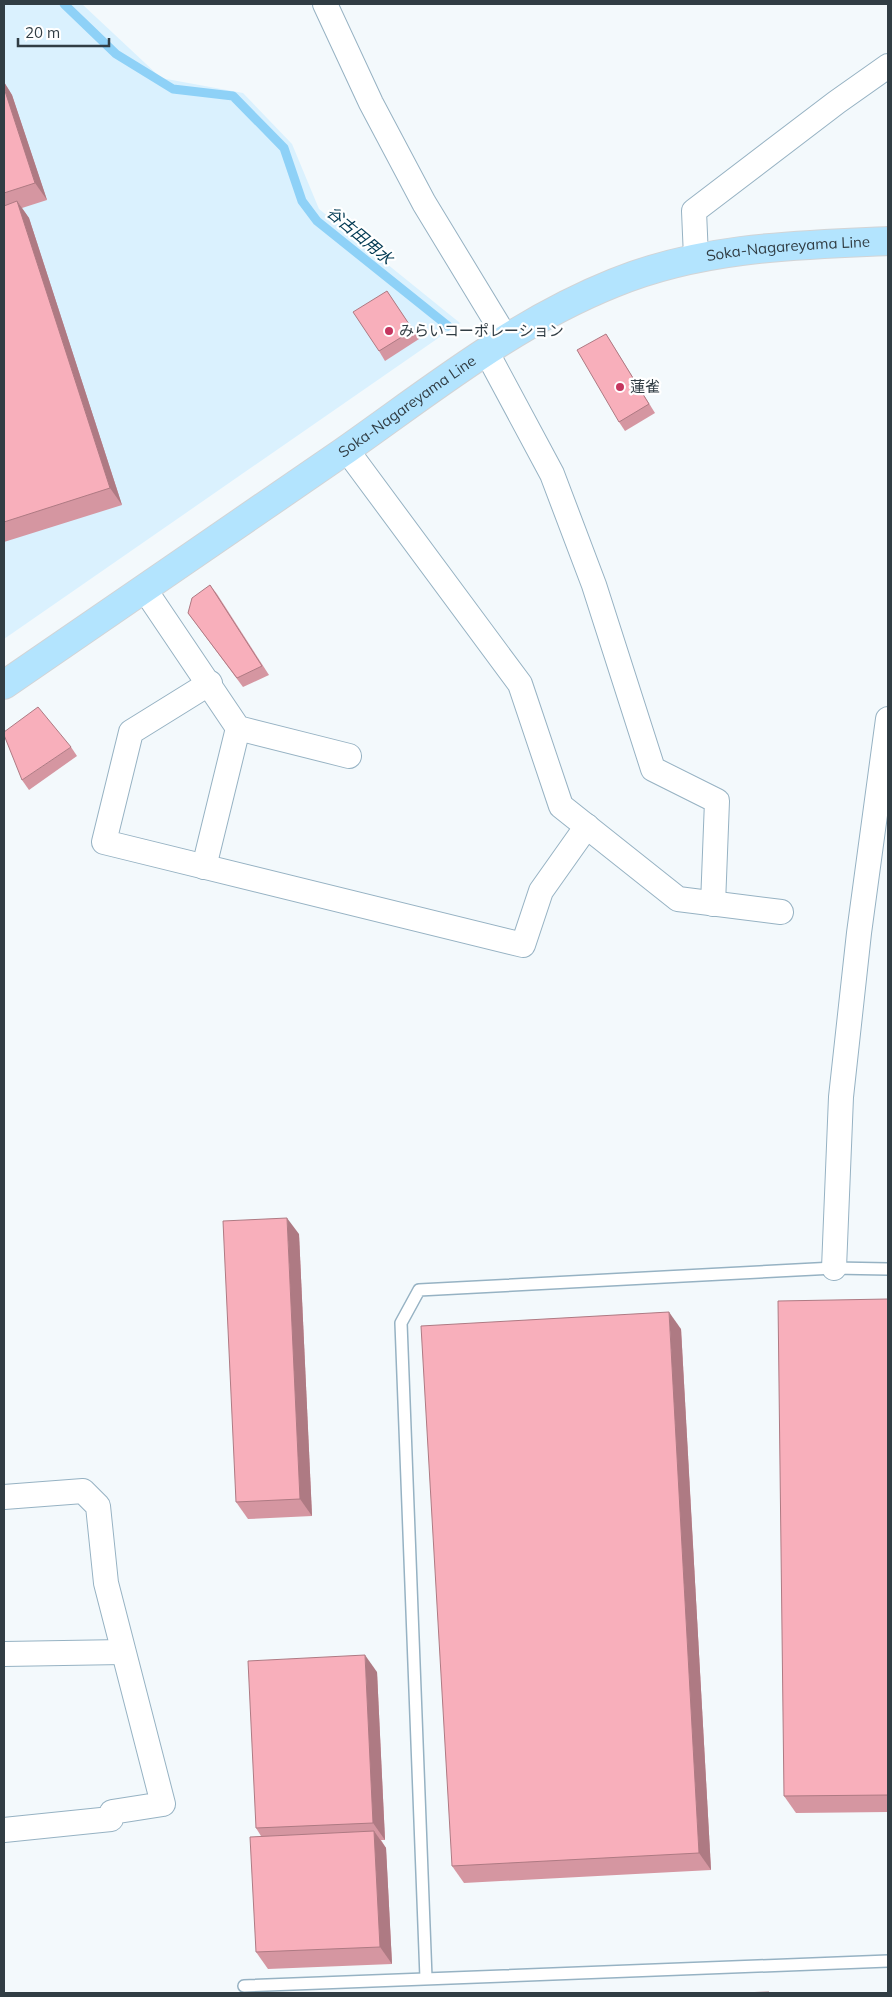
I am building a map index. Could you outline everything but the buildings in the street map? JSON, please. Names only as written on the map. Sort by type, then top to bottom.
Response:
[{"type":"main road","name":"Soka-Nagareyama Line","points":[[4,685],[145,590],[496,345],[565,305],[615,282],[696,257],[786,246],[888,241]]},
{"type":"street","points":[[324,4],[371,103],[496,345],[552,474],[594,585],[653,768],[717,801],[713,904]]},
{"type":"street","points":[[696,257],[694,211],[837,102],[888,66]]},
{"type":"street","points":[[346,449],[520,684],[561,806],[678,899],[781,912]]},
{"type":"street","points":[[145,590],[210,683],[238,728],[349,756]]},
{"type":"street","points":[[210,683],[131,732],[104,842],[523,945],[541,891],[587,826]]},
{"type":"street","points":[[834,1268],[841,1097],[859,933],[888,720]]},
{"type":"street","points":[[204,867],[238,728]]},
{"type":"street","points":[[4,1497],[83,1491],[98,1506],[106,1583],[163,1804],[112,1812],[111,1820],[4,1830]]},
{"type":"street","points":[[4,1654],[123,1652]]},
{"type":"lane","points":[[426,1978],[401,1323],[419,1290],[834,1268],[888,1269]]},
{"type":"lane","points":[[244,1986],[888,1961]]},
{"type":"shaded area","points":[[4,4],[82,4],[161,78],[243,93],[292,144],[319,209],[460,323],[4,639]]},
{"type":"waterway","name":"谷古田用水","points":[[64,4],[116,54],[173,89],[233,96],[284,148],[302,201],[317,221],[448,326]]},
{"type":"place","name":"みらいコーポレーション","points":[[389,331]]},
{"type":"place","name":"蓮雀","points":[[620,387]]}]
